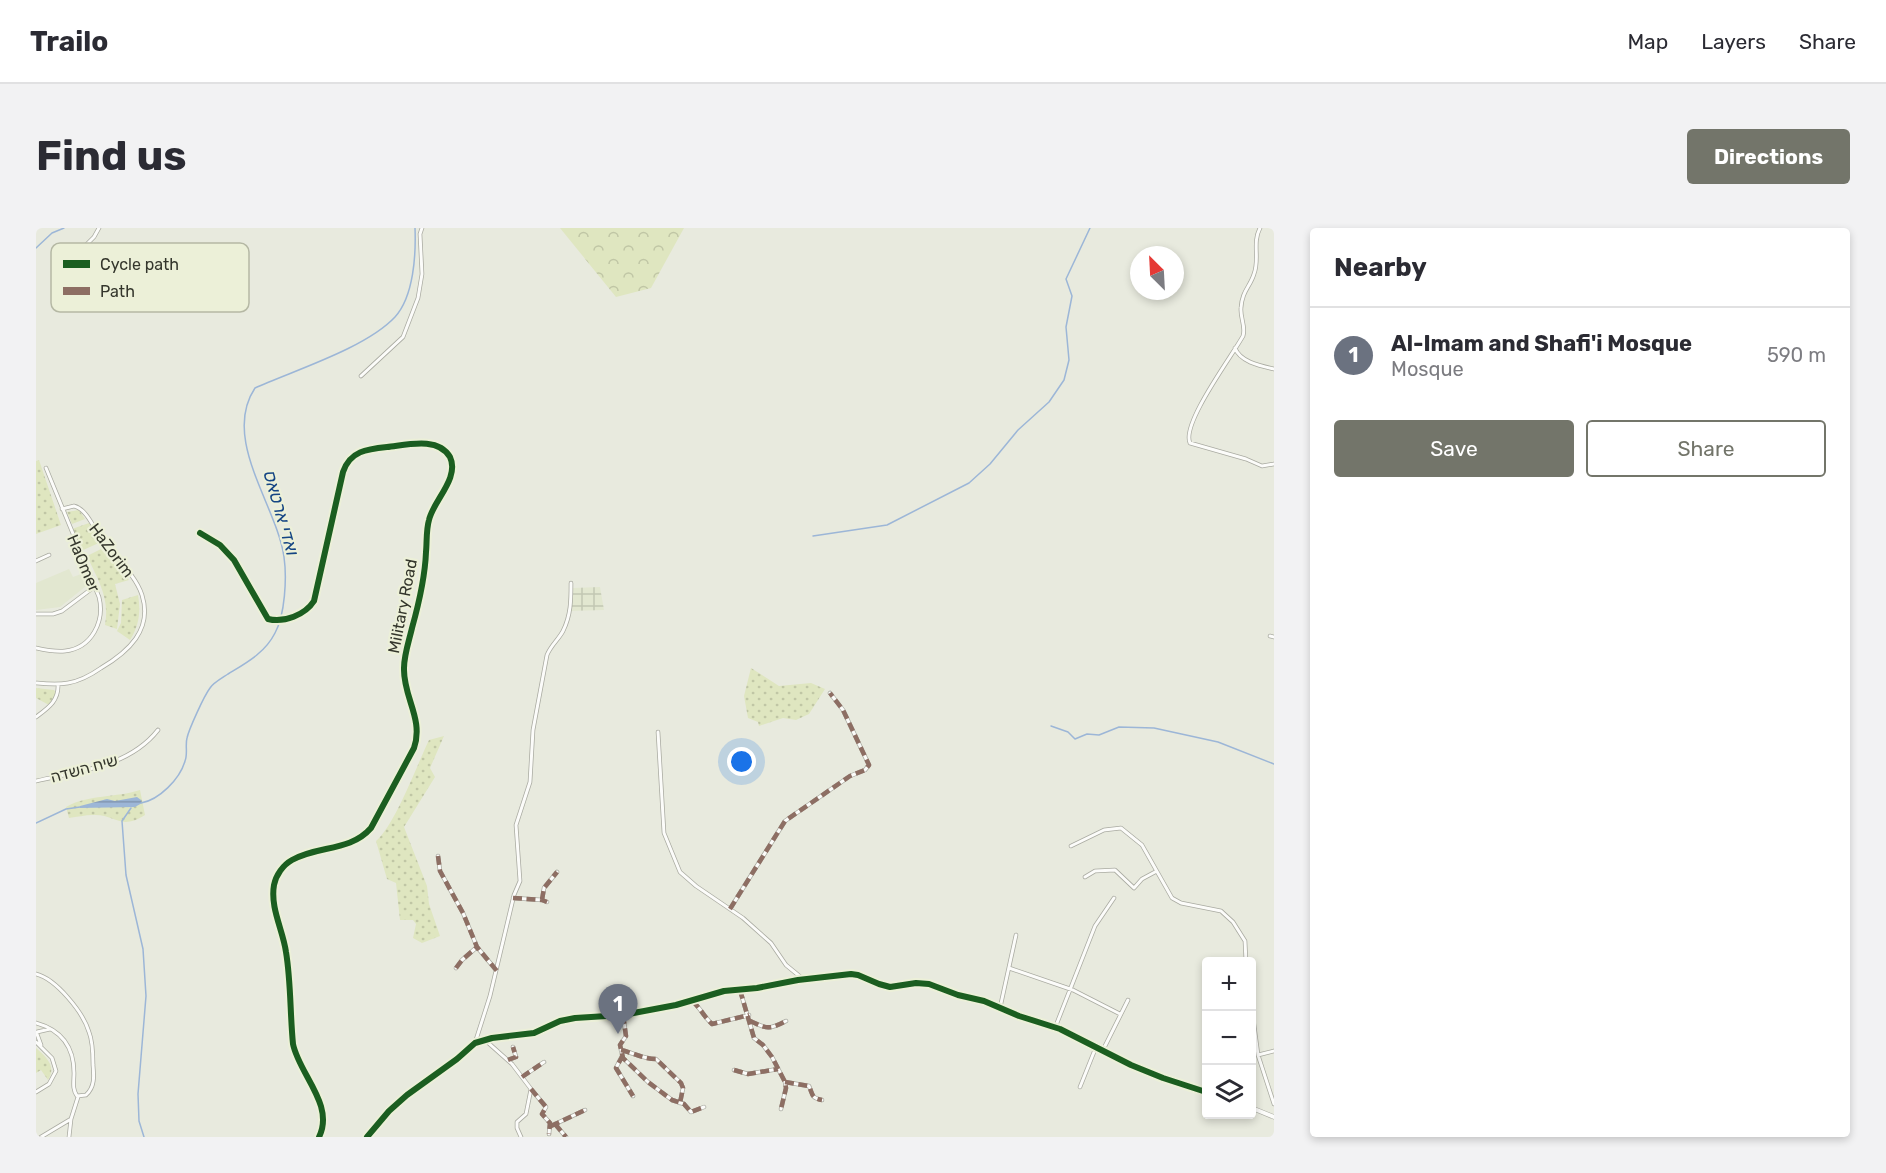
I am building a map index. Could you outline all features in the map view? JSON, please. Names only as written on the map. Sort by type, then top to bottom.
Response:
[{"type":"street","points":[[88,243],[99,228]]},
{"type":"street","points":[[361,376],[402,337],[418,298],[422,274],[420,234],[422,228]]},
{"type":"street","points":[[1260,228],[1256,236],[1255,271],[1245,289],[1240,310],[1245,329],[1203,399],[1192,422],[1188,441],[1262,466],[1274,464]]},
{"type":"street","points":[[1235,348],[1237,353],[1245,359],[1274,369]]},
{"type":"street","name":"Military Road","points":[[200,533],[220,545],[234,560],[268,619],[291,617],[305,612],[314,601],[343,472],[349,460],[363,450],[425,444],[443,449],[451,460],[450,478],[429,519],[424,578],[404,666],[407,692],[417,724],[417,739],[414,748],[371,828],[365,834],[350,844],[306,854],[292,860],[281,870],[274,884],[275,911],[286,952],[293,1044],[296,1057],[321,1106],[323,1120],[318,1137]]},
{"type":"street","name":"HaOmer","points":[[36,648],[63,651],[78,647],[96,630],[101,614],[95,587],[46,468]]},
{"type":"street","name":"HaZorim","points":[[36,683],[71,683],[87,677],[126,652],[141,629],[144,611],[144,602],[137,584],[100,537],[83,510],[74,506],[62,509]]},
{"type":"street","points":[[36,561],[49,555]]},
{"type":"street","points":[[475,1043],[496,971],[513,898],[520,881],[516,825],[530,782],[532,765],[530,756],[547,655],[551,644],[562,633],[570,613],[572,583]]},
{"type":"street","points":[[36,614],[53,614],[64,610],[95,587]]},
{"type":"street","points":[[36,717],[55,701],[58,684]]},
{"type":"street","points":[[730,909],[785,821],[850,776],[865,770],[869,765],[843,710],[830,693]]},
{"type":"street","name":"שיח השדה","points":[[36,781],[114,761],[141,747],[158,730]]},
{"type":"street","points":[[658,732],[664,833],[680,872],[696,886],[743,918],[771,943],[786,965],[803,979]]},
{"type":"street","points":[[1071,846],[1104,830],[1121,828],[1142,845],[1172,898],[1181,903],[1221,911],[1233,922],[1245,941],[1246,957]]},
{"type":"street","points":[[438,856],[440,871],[463,913],[477,946],[496,971]]},
{"type":"street","points":[[1085,877],[1095,872],[1115,870],[1134,888],[1142,879],[1156,871]]},
{"type":"street","points":[[542,900],[544,888],[557,872]]},
{"type":"street","points":[[513,898],[547,902]]},
{"type":"street","points":[[1055,1028],[1095,926],[1114,898]]},
{"type":"street","points":[[1000,1008],[1016,935]]},
{"type":"street","points":[[456,968],[477,946]]},
{"type":"street","points":[[1009,968],[1071,990],[1120,1014]]},
{"type":"street","points":[[36,974],[46,978],[62,991],[82,1016],[89,1030],[93,1059],[93,1084],[88,1094],[78,1096]]},
{"type":"street","points":[[367,1137],[389,1111],[407,1095],[475,1043],[534,1033],[575,1017],[623,1015],[692,1001],[724,991],[803,979],[851,975],[858,975],[890,987],[922,983],[984,1001],[1055,1028],[1142,1069],[1202,1091]]},
{"type":"street","points":[[740,990],[754,1038],[763,1045],[785,1082],[786,1088],[781,1109]]},
{"type":"street","points":[[1103,1050],[1128,1000]]},
{"type":"street","points":[[692,1001],[699,1006],[706,1019],[712,1024],[749,1015]]},
{"type":"street","points":[[1251,1011],[1258,1055],[1274,1104]]},
{"type":"street","points":[[623,1015],[626,1036],[620,1045],[622,1055],[648,1082],[672,1100],[681,1103],[691,1112],[704,1107]]},
{"type":"street","points":[[750,1021],[766,1028],[786,1021]]},
{"type":"street","points":[[44,1049],[37,1034],[36,1024],[54,1030],[66,1042],[72,1053],[73,1090],[78,1096]]},
{"type":"street","points":[[37,1034],[46,1028],[54,1030]]},
{"type":"street","points":[[485,1040],[508,1060],[546,1107],[542,1114],[566,1137]]},
{"type":"street","points":[[36,1042],[52,1058],[56,1071],[49,1084],[36,1092]]},
{"type":"street","points":[[508,1060],[516,1058],[513,1047]]},
{"type":"street","points":[[1080,1088],[1096,1047]]},
{"type":"street","points":[[621,1050],[635,1052],[643,1059],[656,1059],[681,1083],[683,1088],[681,1103]]},
{"type":"street","points":[[1258,1055],[1274,1052]]},
{"type":"street","points":[[622,1055],[616,1068],[633,1096]]},
{"type":"street","points":[[522,1077],[544,1062]]},
{"type":"street","points":[[734,1070],[748,1074],[778,1069]]},
{"type":"street","points":[[785,1082],[809,1086],[814,1099],[822,1100]]},
{"type":"street","points":[[522,1137],[517,1128],[517,1122],[526,1114],[531,1089]]},
{"type":"street","points":[[69,1137],[71,1119],[78,1096]]},
{"type":"street","points":[[549,1134],[553,1125],[585,1110]]},
{"type":"street","points":[[1256,1110],[1274,1117]]},
{"type":"street","points":[[41,1137],[71,1119]]},
{"type":"shaded area","points":[[69,569],[73,577],[81,574],[86,586],[60,607],[36,610],[36,583]]},
{"type":"shaded area","points":[[600,587],[604,610],[569,611],[573,588]]},
{"type":"green space","points":[[560,228],[684,228],[651,288],[616,297]]},
{"type":"green space","points":[[39,460],[61,525],[36,534],[36,461]]},
{"type":"green space","points":[[79,510],[85,519],[72,524],[67,512]]},
{"type":"green space","points":[[89,523],[101,542],[81,551],[72,529]]},
{"type":"green space","points":[[103,548],[129,580],[115,584],[120,604],[117,629],[105,625],[104,598],[87,556]]},
{"type":"green space","points":[[138,595],[138,618],[130,640],[117,631],[121,623],[122,600]]},
{"type":"green space","points":[[751,668],[779,686],[811,683],[825,689],[809,714],[796,720],[783,718],[759,726],[758,722],[748,718],[744,696]]},
{"type":"green space","points":[[36,688],[54,690],[56,693],[49,705],[36,698]]},
{"type":"green space","points":[[444,736],[430,768],[435,777],[404,827],[427,886],[429,904],[440,936],[422,943],[413,938],[416,924],[413,920],[400,920],[396,883],[387,879],[376,841],[398,809],[429,740]]},
{"type":"green space","points":[[140,790],[145,815],[137,820],[124,822],[101,815],[69,818],[66,807],[75,803]]},
{"type":"green space","points":[[36,1048],[47,1058],[51,1066],[48,1080],[41,1070],[36,1073]]},
{"type":"water","points":[[137,797],[142,803],[135,807],[80,808],[80,806],[107,799],[115,801]]},
{"type":"waterway","points":[[36,248],[52,233],[64,228]]},
{"type":"waterway","name":"ואדי ארטאס","points":[[141,803],[162,793],[179,775],[186,758],[188,734],[211,686],[260,652],[271,640],[281,616],[285,586],[284,557],[272,516],[254,473],[244,429],[246,408],[255,388],[367,339],[395,317],[406,298],[413,274],[415,228]]},
{"type":"waterway","points":[[813,536],[887,525],[969,483],[990,464],[1018,430],[1049,402],[1064,380],[1069,360],[1066,327],[1072,296],[1066,279],[1090,228]]},
{"type":"waterway","points":[[1051,726],[1068,732],[1075,739],[1087,734],[1099,735],[1119,727],[1154,728],[1218,742],[1274,764]]},
{"type":"waterway","name":"ואדי ארטאס","points":[[36,823],[66,809],[80,807]]},
{"type":"waterway","points":[[131,808],[122,821],[126,875],[143,949],[146,996],[138,1094],[139,1121],[144,1137]]},
{"type":"marked path","points":[[730,909],[785,821],[850,776],[865,770],[869,765],[843,710],[830,693]]},
{"type":"marked path","points":[[438,856],[440,871],[463,913],[477,947],[497,971]]},
{"type":"marked path","points":[[542,900],[544,888],[557,872]]},
{"type":"marked path","points":[[513,898],[547,902]]},
{"type":"marked path","points":[[456,968],[477,947]]},
{"type":"marked path","points":[[740,990],[754,1038],[772,1057],[785,1082],[786,1088],[781,1109]]},
{"type":"marked path","points":[[692,1001],[712,1024],[749,1015]]},
{"type":"marked path","points":[[623,1015],[626,1036],[620,1045],[623,1058],[648,1082],[672,1100],[684,1104],[691,1112],[704,1107]]},
{"type":"marked path","points":[[750,1021],[768,1027],[786,1021]]},
{"type":"marked path","points":[[508,1060],[516,1057],[513,1047]]},
{"type":"marked path","points":[[621,1050],[656,1059],[681,1083],[683,1088],[680,1103]]},
{"type":"marked path","points":[[623,1055],[616,1068],[633,1096]]},
{"type":"marked path","points":[[522,1077],[544,1062]]},
{"type":"marked path","points":[[734,1070],[748,1074],[778,1069]]},
{"type":"marked path","points":[[785,1082],[809,1086],[814,1097],[822,1100]]},
{"type":"marked path","points":[[531,1089],[546,1107],[542,1114],[550,1123],[549,1134]]},
{"type":"marked path","points":[[551,1126],[585,1110]]},
{"type":"marked path","points":[[555,1124],[566,1137]]},
{"type":"cycle path","points":[[200,533],[220,545],[234,560],[268,619],[281,620],[294,617],[314,601],[343,472],[350,460],[366,450],[421,443],[438,446],[450,457],[452,473],[431,513],[428,524],[423,581],[405,658],[405,679],[417,727],[414,748],[371,828],[363,836],[344,845],[312,852],[292,860],[280,871],[274,885],[277,919],[288,963],[293,1044],[323,1113],[323,1125],[319,1137]]},
{"type":"cycle path","points":[[367,1137],[389,1111],[407,1095],[475,1043],[492,1038],[534,1033],[560,1021],[575,1018],[623,1015],[676,1005],[724,991],[851,974],[890,987],[916,983],[929,984],[958,995],[984,1001],[1019,1016],[1060,1029],[1131,1065],[1202,1091]]},
{"type":"place","name":"Al-Imam and Shafi'i Mosque","points":[[618,1034]]}]
